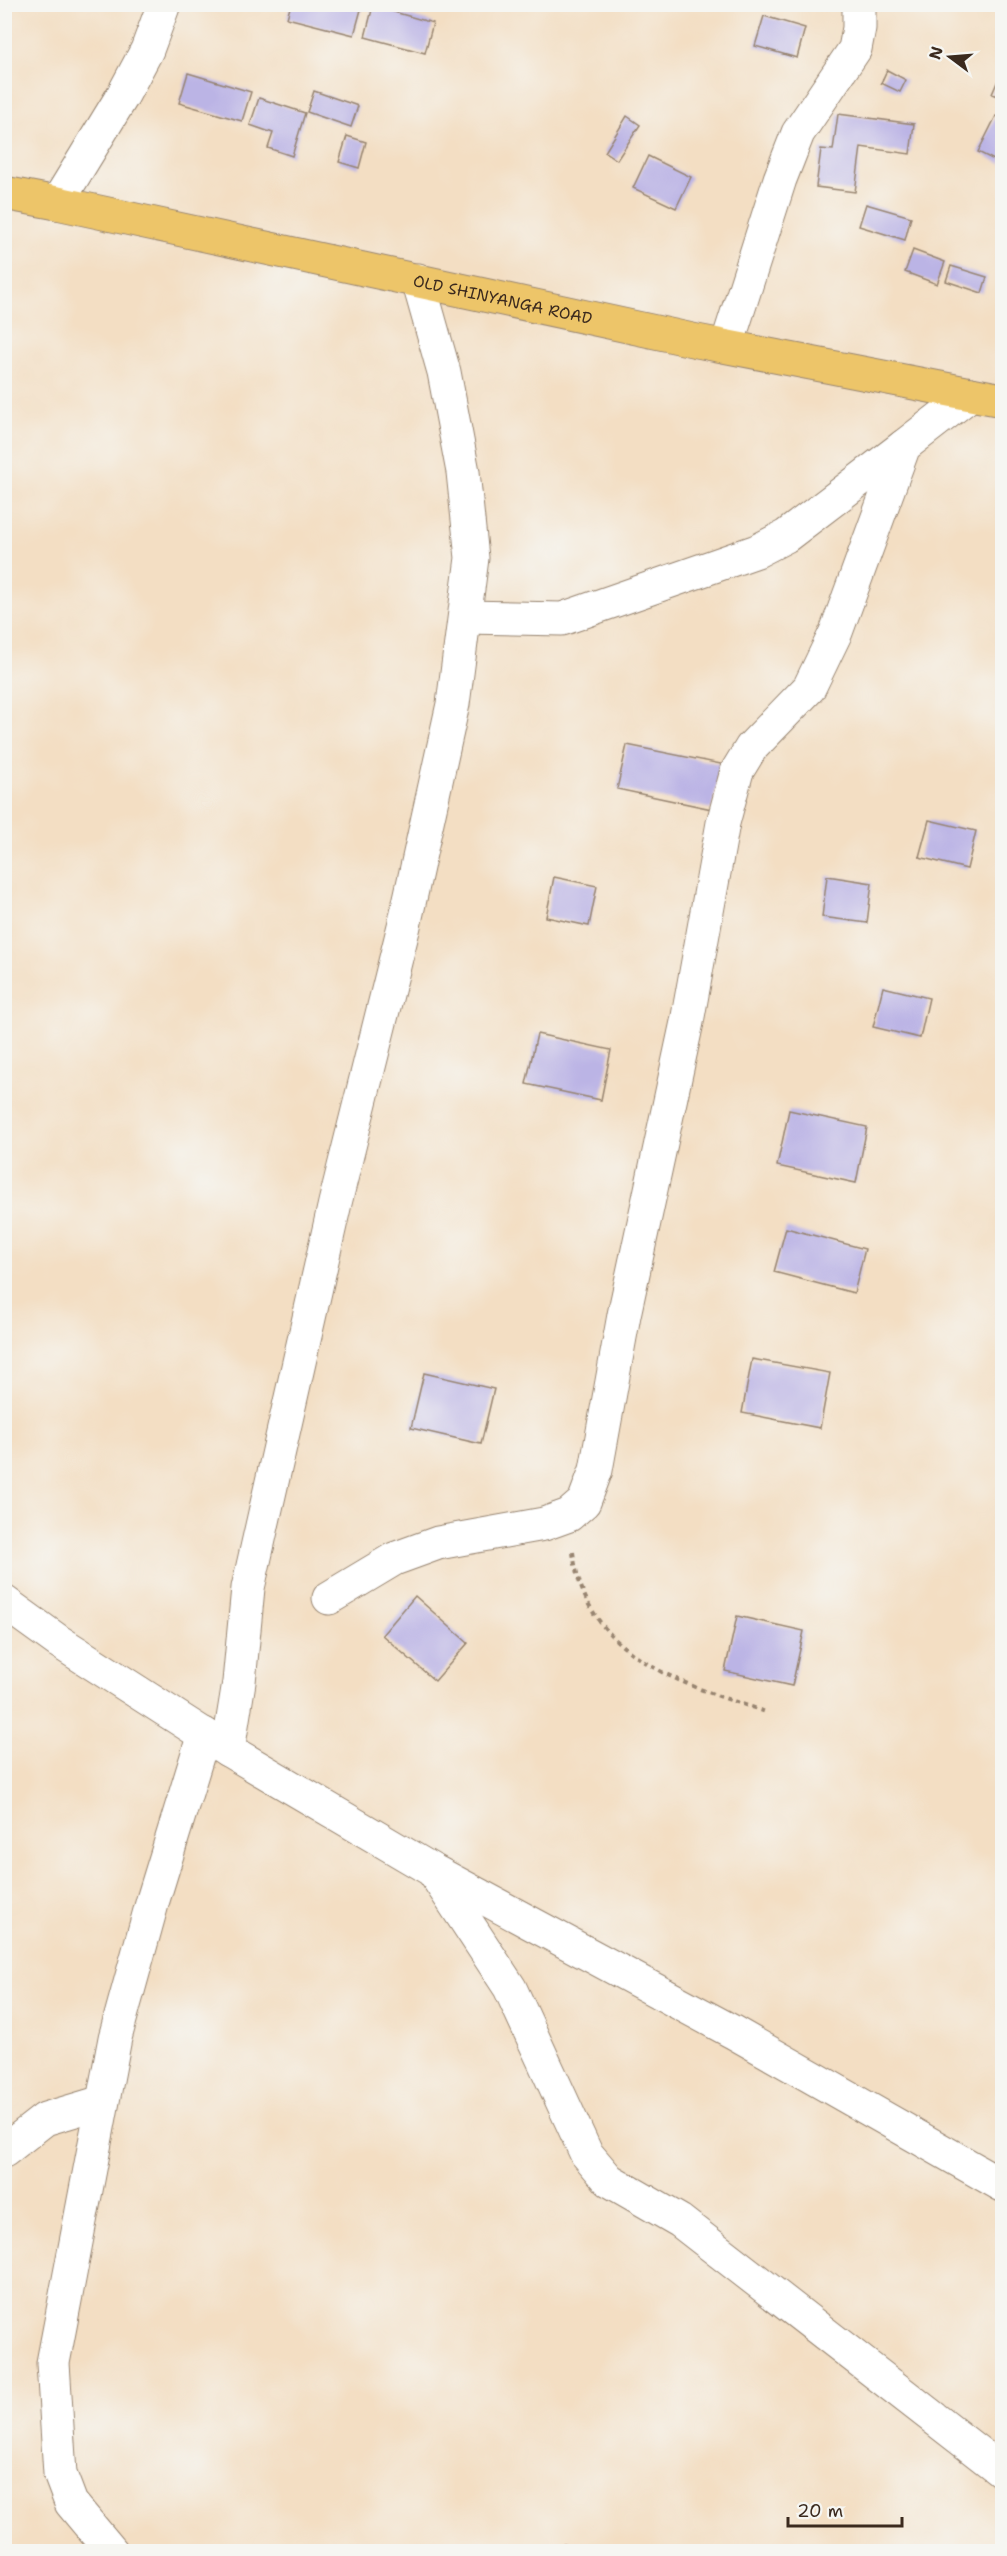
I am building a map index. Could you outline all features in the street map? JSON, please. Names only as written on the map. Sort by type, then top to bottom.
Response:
[{"type":"main road","name":"OLD SHINYANGA ROAD","points":[[4,194],[57,203],[727,345],[1002,400]]},
{"type":"street","points":[[57,203],[123,95],[147,50],[164,4]]},
{"type":"street","points":[[727,345],[780,179],[798,133],[855,49],[859,28],[859,4]]},
{"type":"street","points":[[112,2552],[71,2503],[60,2474],[53,2363],[115,2038],[149,1911],[239,1682],[248,1588],[335,1203],[404,926],[453,704],[465,617],[472,558],[464,472],[444,372],[418,280]]},
{"type":"street","points":[[465,617],[562,619],[757,551],[786,536],[971,394]]},
{"type":"street","points":[[329,1598],[394,1559],[438,1544],[544,1524],[569,1515],[584,1502],[596,1470],[624,1315],[687,1022],[723,823],[737,771],[751,748],[809,688],[836,632],[904,446]]},
{"type":"street","points":[[4,1602],[58,1641],[216,1742],[432,1870],[733,2032],[1002,2185]]},
{"type":"street","points":[[432,1870],[510,1988],[586,2153],[609,2180],[680,2221],[1002,2471]]},
{"type":"street","points":[[4,2151],[45,2119],[102,2102]]},
{"type":"path","points":[[569,1515],[573,1556],[581,1591],[601,1626],[628,1653],[665,1676],[766,1712]]},
{"type":"building","points":[[291,4],[362,6],[354,35],[287,18]]},
{"type":"building","points":[[373,6],[433,23],[425,53],[365,37]]},
{"type":"building","points":[[764,16],[805,28],[797,58],[755,46]]},
{"type":"building","points":[[887,70],[906,80],[900,92],[881,83]]},
{"type":"building","points":[[1002,71],[1002,98],[992,94]]},
{"type":"building","points":[[188,73],[251,92],[242,121],[179,103]]},
{"type":"building","points":[[314,91],[358,106],[351,127],[307,112]]},
{"type":"building","points":[[259,98],[305,113],[292,156],[268,148],[273,133],[250,125]]},
{"type":"building","points":[[838,114],[914,124],[910,154],[861,147],[855,192],[816,187],[821,149],[833,150]]},
{"type":"building","points":[[627,116],[640,125],[617,160],[605,152]]},
{"type":"building","points":[[996,116],[1002,119],[1002,164],[978,152]]},
{"type":"building","points":[[347,136],[366,142],[359,168],[339,162]]},
{"type":"building","points":[[648,156],[691,177],[676,208],[633,188]]},
{"type":"building","points":[[866,204],[911,217],[905,240],[859,226]]},
{"type":"building","points":[[913,250],[945,262],[937,284],[905,272]]},
{"type":"building","points":[[951,266],[987,277],[982,293],[946,281]]},
{"type":"building","points":[[627,745],[721,764],[712,809],[617,789]]},
{"type":"building","points":[[929,820],[976,831],[967,869],[919,857]]},
{"type":"building","points":[[827,876],[872,883],[867,923],[822,917]]},
{"type":"building","points":[[554,877],[597,886],[589,926],[546,917]]},
{"type":"building","points":[[883,987],[929,998],[920,1038],[873,1027]]},
{"type":"building","points":[[537,1034],[611,1050],[601,1100],[526,1084]]},
{"type":"building","points":[[789,1110],[867,1127],[856,1183],[777,1166]]},
{"type":"building","points":[[786,1228],[865,1249],[854,1293],[774,1272]]},
{"type":"building","points":[[752,1359],[830,1373],[820,1428],[742,1413]]},
{"type":"building","points":[[424,1373],[494,1389],[481,1444],[411,1428]]},
{"type":"building","points":[[415,1596],[468,1643],[435,1681],[382,1635]]},
{"type":"building","points":[[737,1616],[804,1631],[792,1686],[725,1671]]},
{"type":"building","points":[[563,2544],[595,2551],[595,2552],[561,2552]]}]
